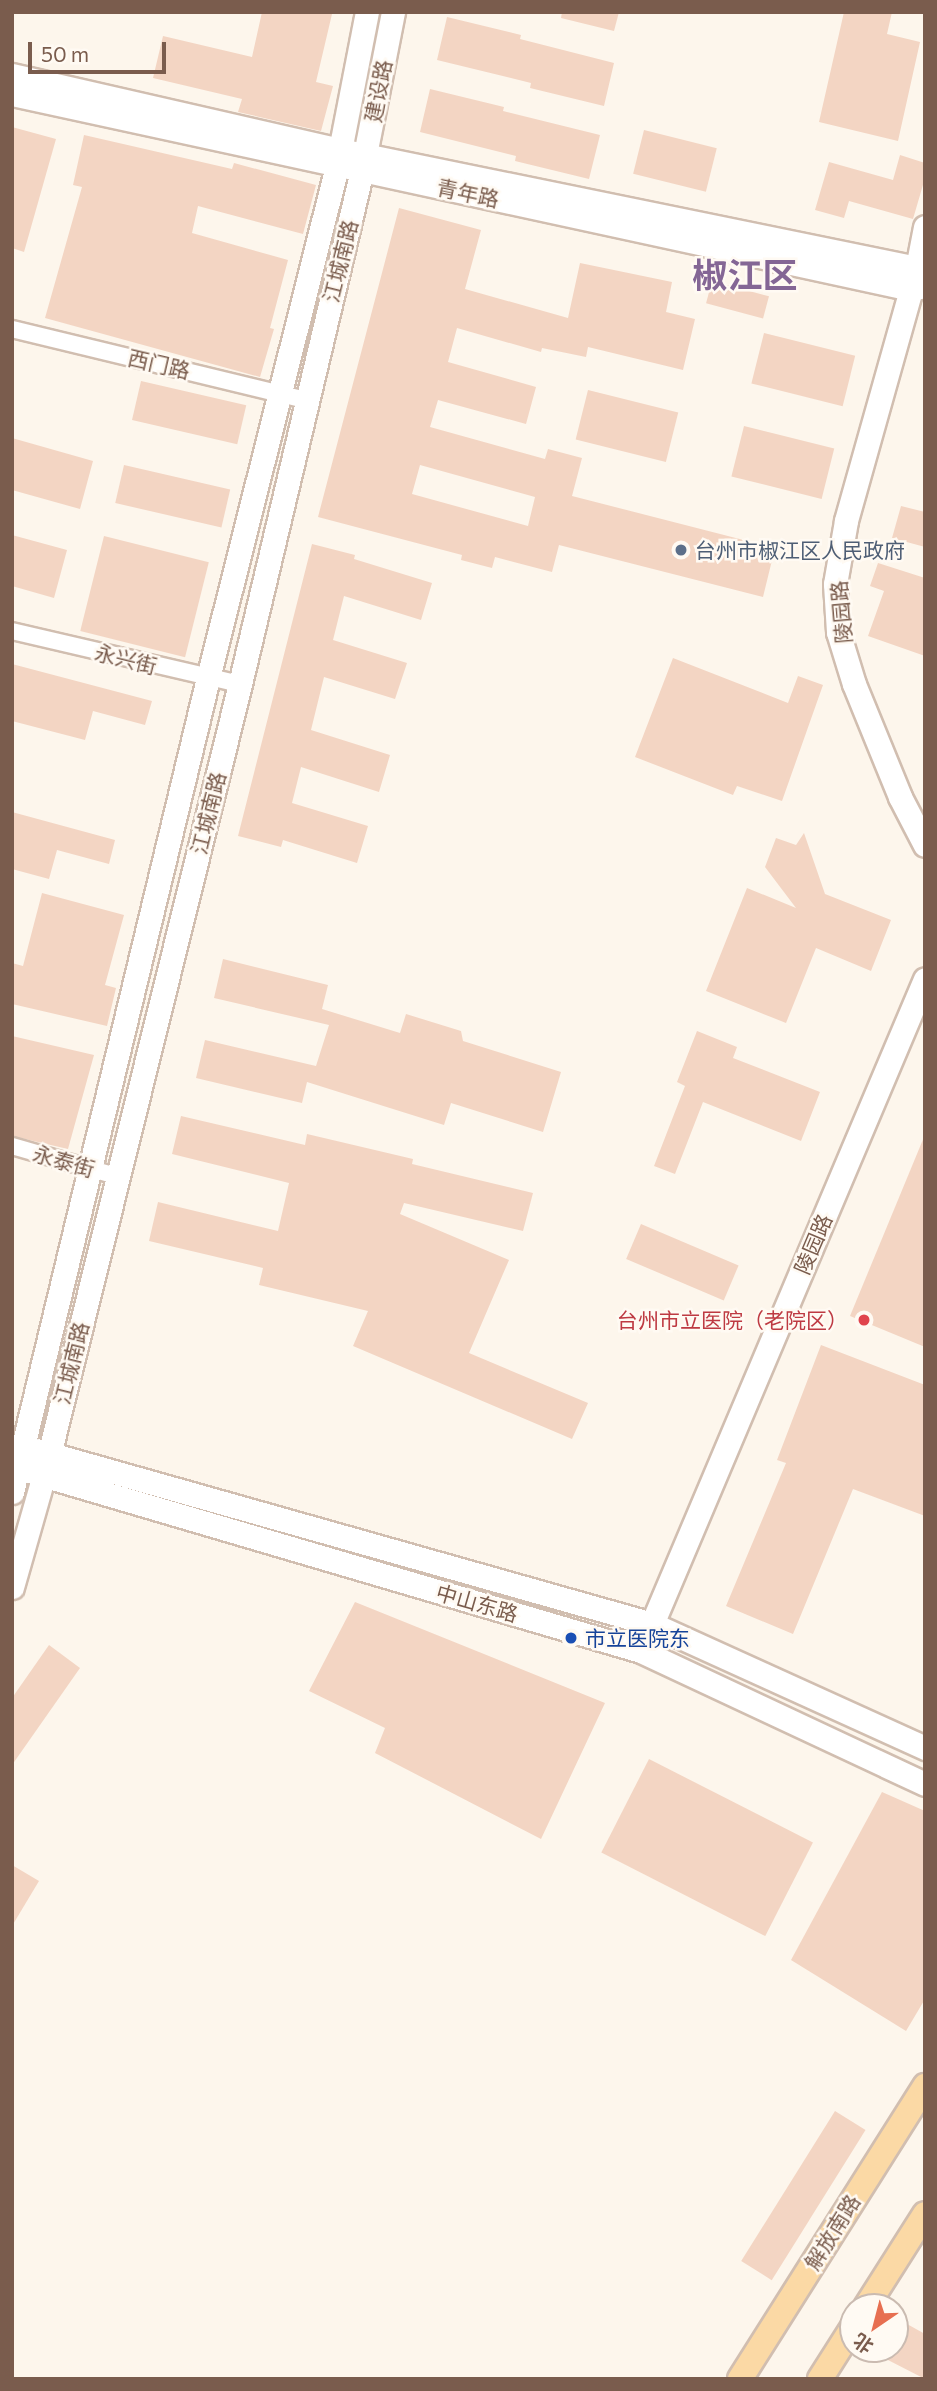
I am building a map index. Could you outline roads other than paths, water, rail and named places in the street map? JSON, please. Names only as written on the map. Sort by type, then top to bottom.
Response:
[{"type":"main road","name":"建设路","points":[[339,158],[368,12]]},
{"type":"main road","name":"建设路","points":[[364,162],[393,12]]},
{"type":"main road","points":[[12,75],[339,158]]},
{"type":"main road","name":"青年路","points":[[12,94],[364,162],[919,280]]},
{"type":"main road","name":"江城南路","points":[[12,1492],[17,1456],[339,158]]},
{"type":"main road","name":"江城南路","points":[[12,1587],[46,1464],[240,684],[364,162]]},
{"type":"main road","name":"陵园路","points":[[925,228],[919,280],[846,521],[835,584],[838,632],[854,684],[900,797],[925,845]]},
{"type":"main road","name":"陵园路","points":[[652,1624],[923,990]]},
{"type":"main road","name":"中山东路","points":[[17,1456],[652,1624],[925,1748]]},
{"type":"main road","name":"中山东路","points":[[46,1464],[641,1651],[925,1784]]},
{"type":"main road","name":"解放南路","points":[[740,2379],[925,2086]]},
{"type":"main road","points":[[875,2293],[925,2214]]},
{"type":"main road","points":[[820,2379],[839,2349]]},
{"type":"street","name":"西门路","points":[[12,329],[306,400]]},
{"type":"street","name":"永兴街","points":[[12,631],[240,684]]},
{"type":"street","name":"永泰街","points":[[12,1146],[116,1176]]},
{"type":"place","name":"台州市椒江区人民政府","points":[[681,550]]},
{"type":"place","name":"台州市立医院（老院区）","points":[[864,1320]]},
{"type":"place","name":"市立医院东","points":[[571,1638]]},
{"type":"district","name":"椒江区","points":[[745,274]]}]
